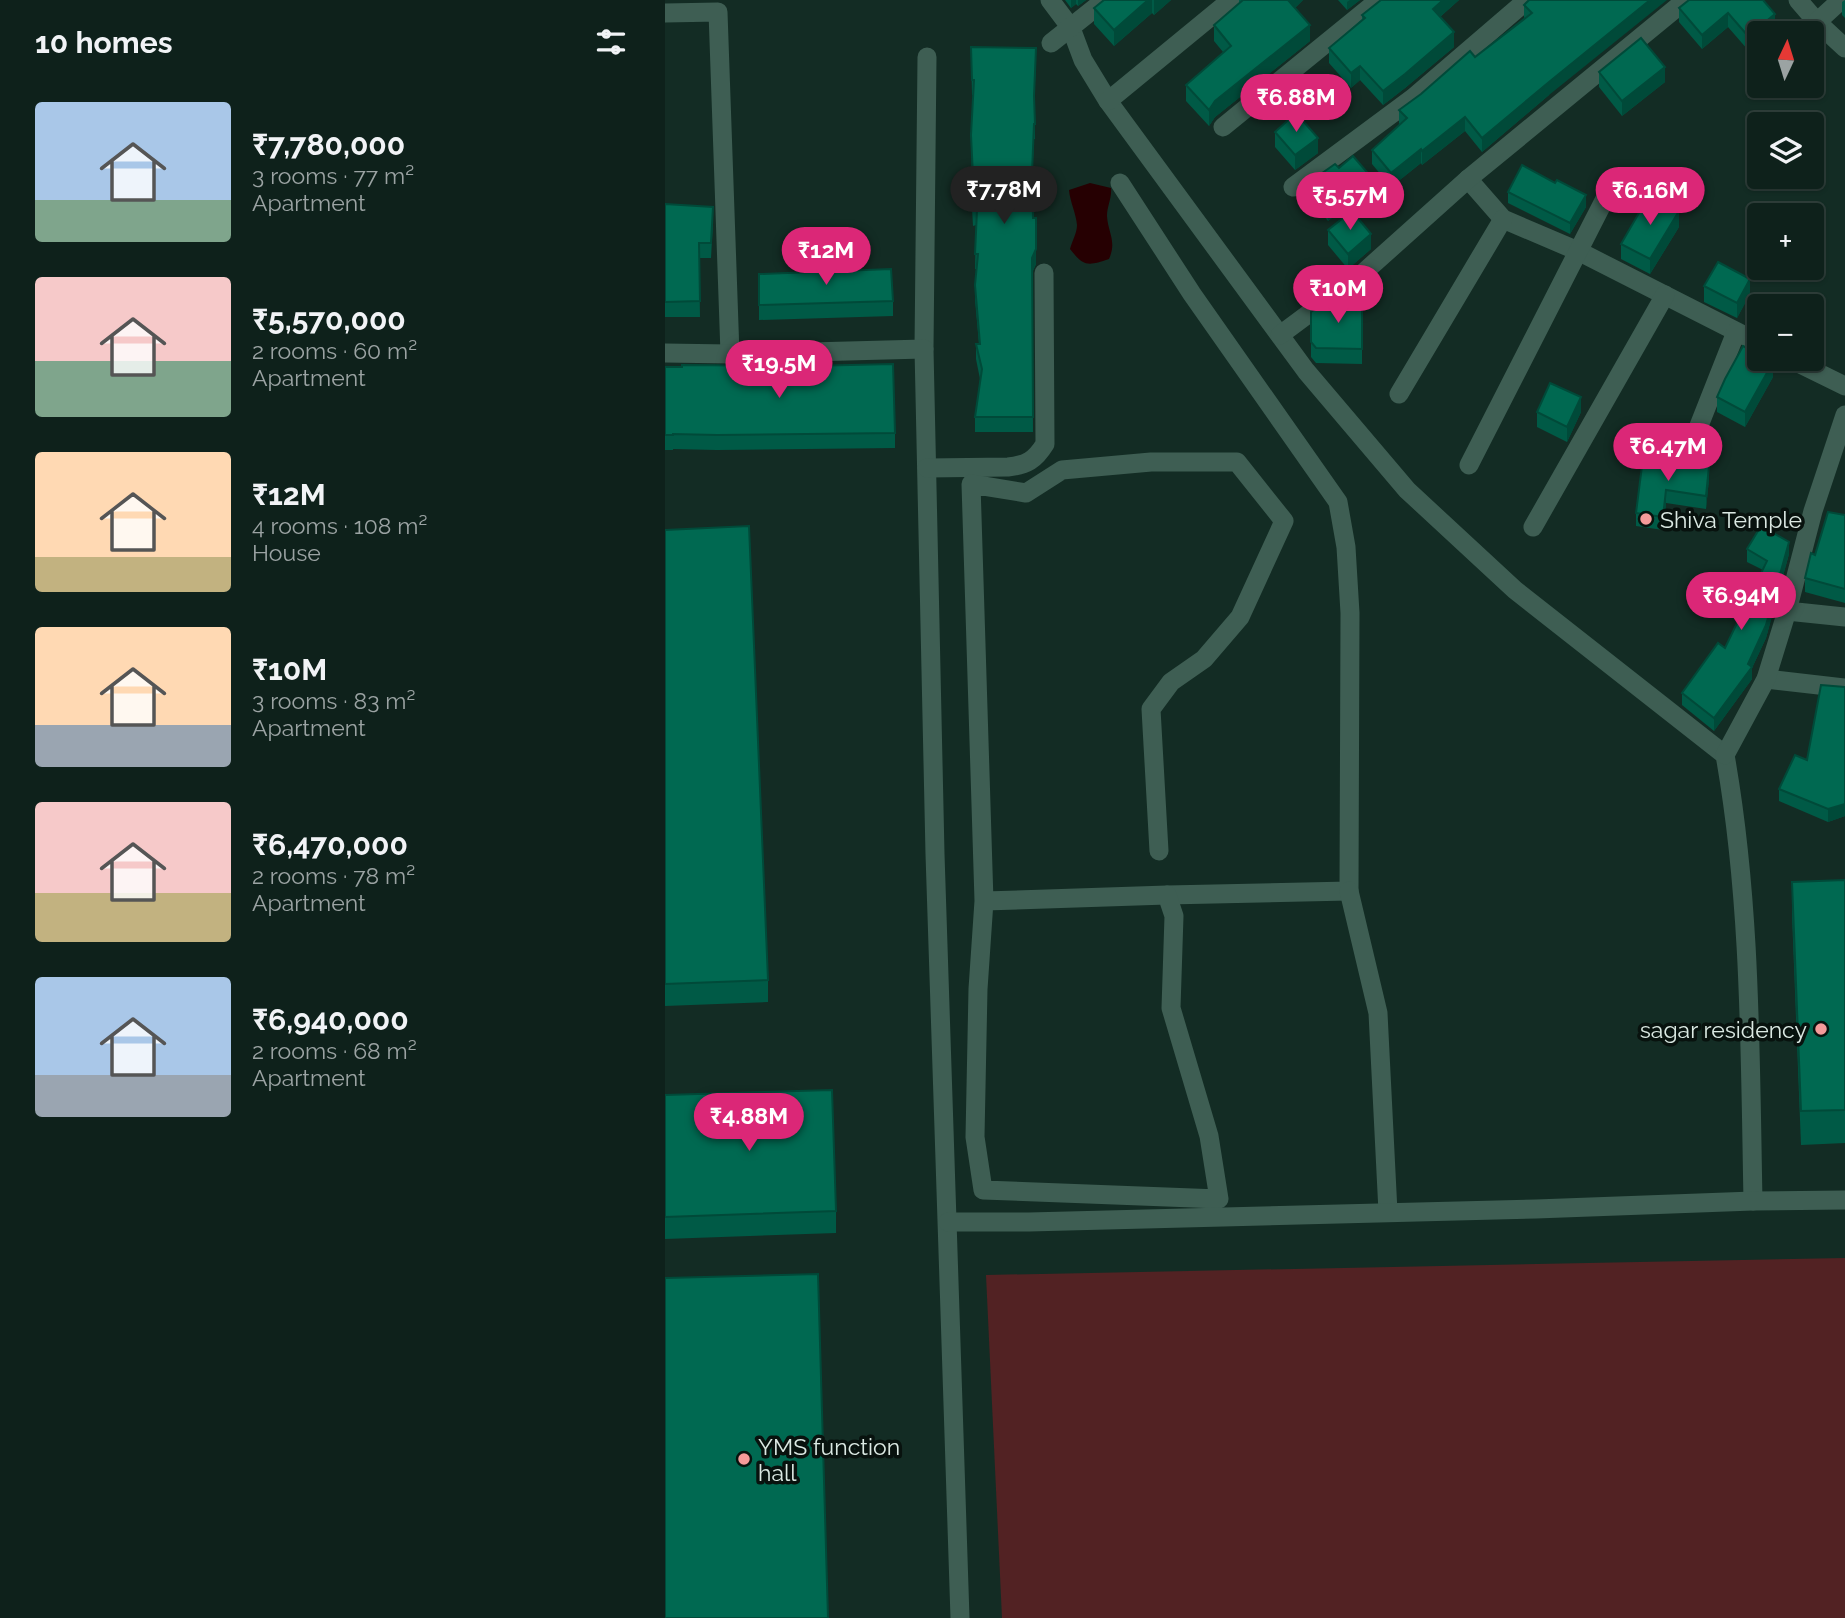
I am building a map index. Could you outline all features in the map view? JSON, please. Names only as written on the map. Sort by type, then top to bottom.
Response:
[{"type":"street","points":[[1050,0],[1063,34],[1083,60],[1108,101],[1306,371],[1407,491],[1515,590],[1725,755]]},
{"type":"street","points":[[1063,34],[1105,0]]},
{"type":"street","points":[[1108,101],[1231,0]]},
{"type":"street","points":[[1223,127],[1379,0]]},
{"type":"street","points":[[1293,187],[1413,98],[1527,0]]},
{"type":"street","points":[[1280,335],[1362,274],[1468,179],[1686,0]]},
{"type":"street","points":[[1798,0],[1816,21]]},
{"type":"street","points":[[1818,21],[1841,0]]},
{"type":"street","points":[[665,13],[718,6],[730,354]]},
{"type":"street","points":[[1824,28],[1845,48]]},
{"type":"street","points":[[927,57],[924,349],[935,854],[960,1618]]},
{"type":"street","points":[[1468,179],[1503,219],[1578,251],[1747,337]]},
{"type":"street","points":[[1120,183],[1192,295],[1338,502],[1346,547],[1350,613],[1349,891],[1378,1013],[1388,1212]]},
{"type":"street","points":[[1469,465],[1613,183]]},
{"type":"street","points":[[1399,394],[1503,219]]},
{"type":"street","points":[[927,468],[1021,466],[1037,456],[1045,444],[1044,273]]},
{"type":"street","points":[[1533,527],[1665,295]]},
{"type":"street","points":[[1691,446],[1736,332]]},
{"type":"street","points":[[665,353],[924,349]]},
{"type":"street","points":[[1814,371],[1845,386]]},
{"type":"street","points":[[1753,1200],[1740,858],[1725,755],[1766,679],[1813,511],[1845,415]]},
{"type":"street","points":[[1159,851],[1150,709],[1171,682],[1204,659],[1240,617],[1284,521],[1237,462],[1151,462],[1062,470],[1026,493],[971,484],[984,901],[978,989],[975,1137],[982,1190],[1219,1199],[1209,1136],[1171,1008],[1174,916],[1167,895]]},
{"type":"street","points":[[1813,511],[1834,515]]},
{"type":"street","points":[[1787,611],[1845,617]]},
{"type":"street","points":[[1766,679],[1845,688]]},
{"type":"street","points":[[984,901],[1349,891]]},
{"type":"street","points":[[948,1222],[1536,1209],[1753,1200],[1845,1200]]},
{"type":"shaded area","points":[[1090,183],[1111,188],[1107,216],[1112,242],[1109,259],[1091,264],[1083,262],[1070,249],[1077,225],[1069,190]]},
{"type":"shaded area","points":[[1845,1258],[1845,1618],[1002,1618],[986,1275]]},
{"type":"building","points":[[1104,0],[1148,0],[1114,30],[1094,8]]},
{"type":"building","points":[[1243,0],[1288,0],[1310,25],[1215,101],[1209,110],[1186,85],[1231,46],[1214,25]]},
{"type":"building","points":[[1381,0],[1443,0],[1433,9],[1454,32],[1383,91],[1360,66],[1351,73],[1329,48],[1365,18],[1362,15]]},
{"type":"building","points":[[1529,0],[1650,0],[1482,138],[1465,117],[1391,173],[1372,150],[1407,118],[1399,110],[1470,51],[1475,57],[1532,13],[1524,5]]},
{"type":"building","points":[[1689,0],[1763,0],[1775,14],[1766,21],[1747,21],[1747,35],[1728,13],[1702,35],[1679,8]]},
{"type":"building","points":[[1641,38],[1665,67],[1622,101],[1599,72]]},
{"type":"building","points":[[971,47],[1036,48],[1032,173],[1033,218],[1036,218],[1036,249],[1032,258],[1033,417],[975,417],[982,369],[976,344],[980,344],[975,285],[978,254],[975,254],[977,210],[973,210],[971,176],[974,80]]},
{"type":"building","points":[[1296,113],[1318,138],[1295,155],[1275,132]]},
{"type":"building","points":[[1353,156],[1372,178],[1328,213],[1312,193],[1318,188],[1311,181],[1335,164],[1339,168]]},
{"type":"building","points":[[1522,165],[1555,183],[1557,180],[1586,195],[1570,223],[1508,192]]},
{"type":"building","points":[[1650,194],[1679,211],[1650,259],[1621,244]]},
{"type":"building","points":[[665,204],[713,207],[711,243],[699,243],[700,301],[665,302]]},
{"type":"building","points":[[1352,211],[1371,234],[1348,254],[1328,230]]},
{"type":"building","points":[[1718,262],[1749,280],[1737,303],[1704,286]]},
{"type":"building","points":[[891,269],[893,301],[759,305],[759,274]]},
{"type":"building","points":[[1327,300],[1362,300],[1362,349],[1316,348],[1311,342],[1311,312]]},
{"type":"building","points":[[1743,346],[1747,348],[1747,371],[1768,371],[1745,412],[1717,397]]},
{"type":"building","points":[[893,364],[895,433],[665,435],[665,367]]},
{"type":"building","points":[[1550,383],[1581,397],[1567,427],[1537,412]]},
{"type":"building","points":[[1643,458],[1709,466],[1706,496],[1666,490],[1663,517],[1636,513]]},
{"type":"building","points":[[1828,512],[1845,515],[1845,589],[1805,578],[1811,553],[1815,555]]},
{"type":"building","points":[[749,526],[768,980],[665,984],[665,530]]},
{"type":"building","points":[[1761,526],[1789,542],[1766,625],[1748,664],[1752,667],[1714,718],[1682,693],[1718,643],[1725,648],[1767,561],[1747,549]]},
{"type":"building","points":[[1821,685],[1845,687],[1845,804],[1828,809],[1779,789],[1795,755],[1807,760]]},
{"type":"building","name":"sagar residency","points":[[1845,880],[1845,1110],[1801,1111],[1792,882]]},
{"type":"building","points":[[832,1090],[836,1211],[665,1217],[665,1095]]},
{"type":"building","name":"YMS function hall","points":[[818,1274],[828,1618],[665,1618],[665,1278]]},
{"type":"place","name":"Shiva Temple","points":[[1646,519]]},
{"type":"place","name":"sagar residency","points":[[1821,1029]]},
{"type":"place","name":"YMS function hall","points":[[744,1459]]}]
